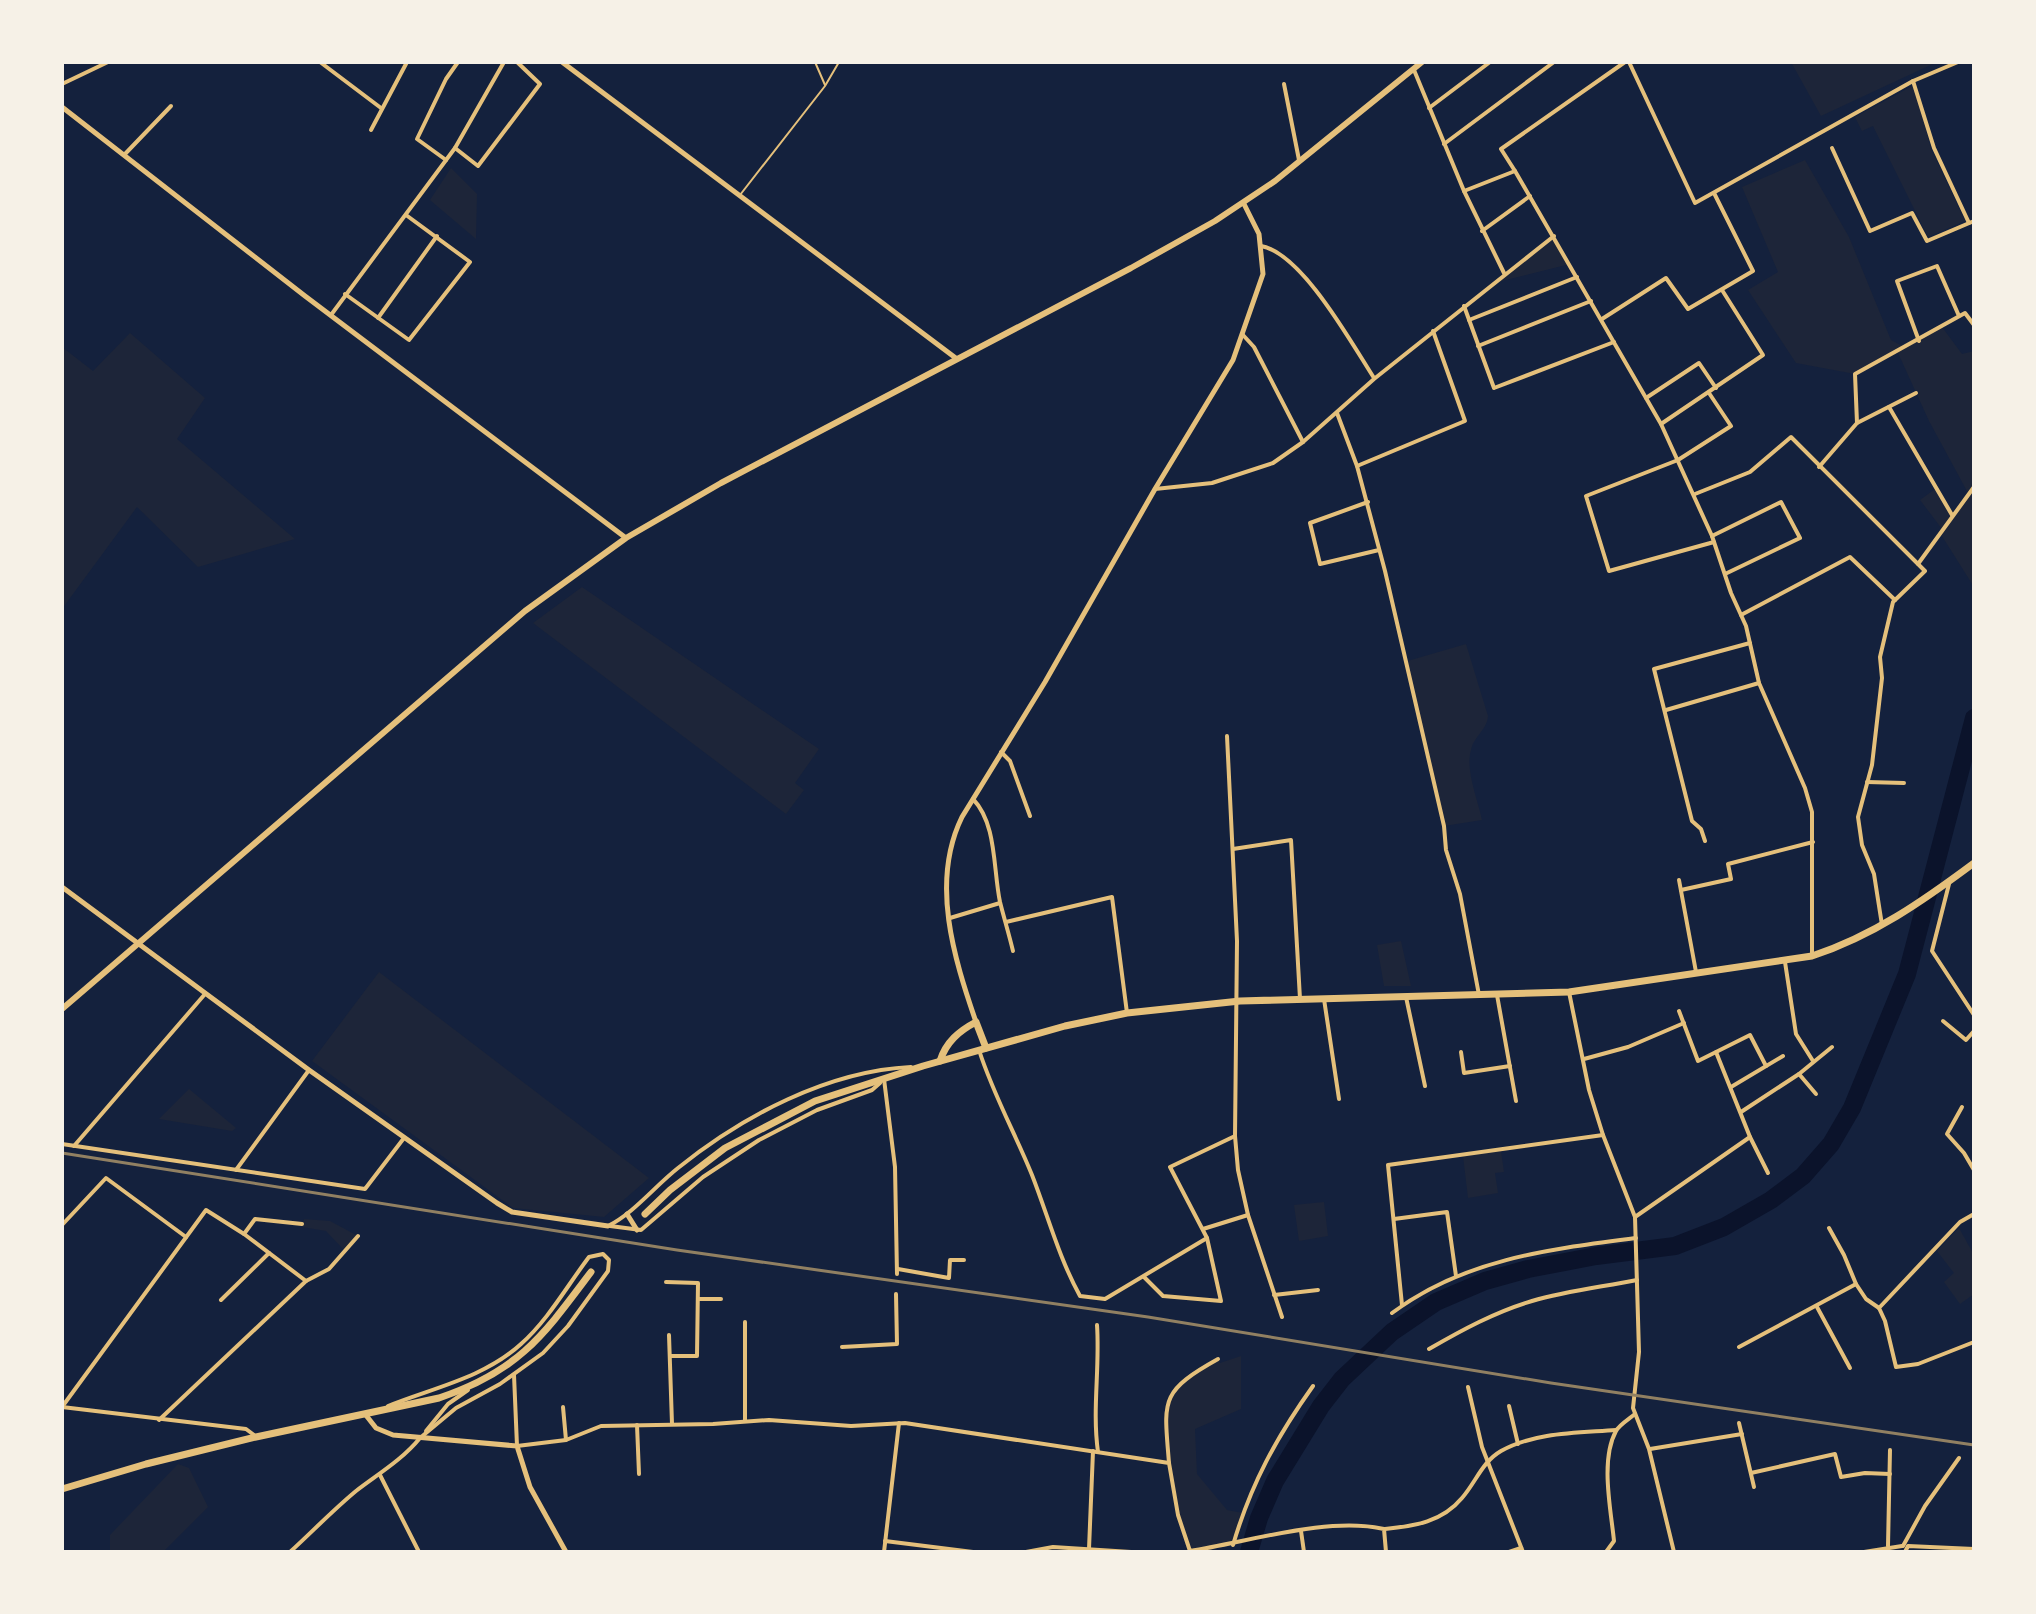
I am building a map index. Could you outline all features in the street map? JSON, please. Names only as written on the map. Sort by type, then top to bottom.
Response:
[{"type":"main road","points":[[62,1009],[525,611],[626,538],[721,483],[1131,268],[1244,204],[1413,66],[1422,62]]},
{"type":"main road","points":[[645,1214],[697,1169],[757,1129],[815,1101],[923,1066],[1065,1026],[1127,1013],[1235,1001],[1569,992],[1785,961],[1844,946],[1883,927],[1974,863]]},
{"type":"main road","points":[[940,1061],[944,1049],[955,1036],[976,1022],[982,1049]]},
{"type":"main road","points":[[62,1489],[146,1464],[439,1398],[471,1388],[518,1358],[541,1338],[591,1272]]},
{"type":"street","points":[[62,84],[108,62]]},
{"type":"street","points":[[320,62],[381,108]]},
{"type":"street","points":[[446,160],[417,139],[446,79],[458,62]]},
{"type":"street","points":[[331,315],[455,148],[504,62]]},
{"type":"street","points":[[455,148],[478,166],[540,84],[517,62]]},
{"type":"street","points":[[562,62],[571,65],[957,359]]},
{"type":"street","points":[[1429,108],[1490,62]]},
{"type":"street","points":[[1444,144],[1554,62]]},
{"type":"street","points":[[1812,956],[1812,812],[1805,788],[1759,683],[1750,643],[1715,542],[1661,424],[1501,149],[1627,62],[1695,203],[1913,81],[1958,62]]},
{"type":"street","points":[[371,130],[405,63]]},
{"type":"street","points":[[1413,66],[1464,191],[1504,273]]},
{"type":"street","points":[[1832,148],[1870,231],[1912,213],[1927,241],[1972,222],[1934,148],[1913,81]]},
{"type":"street","points":[[1284,84],[1299,160]]},
{"type":"street","points":[[125,154],[171,106]]},
{"type":"street","points":[[62,107],[626,538]]},
{"type":"street","points":[[1464,191],[1515,171]]},
{"type":"street","points":[[1602,319],[1666,278],[1688,309],[1753,271],[1714,193]]},
{"type":"street","points":[[1482,231],[1530,196]]},
{"type":"street","points":[[976,1022],[955,960],[950,918],[950,850],[956,828],[1223,379],[1243,335],[1263,274],[1259,234],[1244,204]]},
{"type":"street","points":[[345,294],[409,340],[470,262],[405,214]]},
{"type":"street","points":[[378,318],[437,236]]},
{"type":"street","points":[[1155,489],[1212,483],[1273,463],[1303,442],[1374,379],[1504,273],[1554,236]]},
{"type":"street","points":[[1261,246],[1278,251],[1321,296],[1374,379]]},
{"type":"street","points":[[1919,341],[1897,281],[1937,266],[1959,317]]},
{"type":"street","points":[[1469,320],[1577,277]]},
{"type":"street","points":[[1661,424],[1763,355],[1722,290]]},
{"type":"street","points":[[1478,346],[1591,301]]},
{"type":"street","points":[[1464,306],[1494,388],[1614,342]]},
{"type":"street","points":[[1857,423],[1855,374],[1965,313],[1974,325]]},
{"type":"street","points":[[1357,466],[1465,421],[1433,331]]},
{"type":"street","points":[[1243,335],[1254,347],[1303,442]]},
{"type":"street","points":[[1646,399],[1699,363],[1716,388]]},
{"type":"street","points":[[1709,393],[1731,426],[1678,460],[1586,496],[1609,571],[1715,542]]},
{"type":"street","points":[[1819,467],[1857,423],[1916,393]]},
{"type":"street","points":[[1889,407],[1952,515]]},
{"type":"street","points":[[1337,413],[1368,502],[1444,826],[1446,850],[1460,894],[1479,995]]},
{"type":"street","points":[[1695,494],[1750,472],[1791,437],[1925,571],[1895,600],[1880,657],[1881,689],[1876,744],[1858,817],[1862,845],[1874,874],[1883,927]]},
{"type":"street","points":[[1918,564],[1974,487]]},
{"type":"street","points":[[1368,502],[1310,523],[1320,564],[1379,550]]},
{"type":"street","points":[[1712,536],[1781,502],[1800,538],[1725,574]]},
{"type":"street","points":[[1741,615],[1850,557],[1895,600]]},
{"type":"street","points":[[1705,841],[1701,829],[1692,821],[1654,669],[1750,643]]},
{"type":"street","points":[[1664,711],[1759,683]]},
{"type":"street","points":[[1227,736],[1237,941],[1235,1136],[1238,1170],[1248,1215],[1282,1317]]},
{"type":"street","points":[[1001,752],[1010,761],[1030,816]]},
{"type":"street","points":[[1867,782],[1904,783]]},
{"type":"street","points":[[973,799],[982,808],[990,834],[1000,903],[1013,951]]},
{"type":"street","points":[[1233,849],[1291,840],[1300,1000]]},
{"type":"street","points":[[1681,890],[1731,879],[1728,864],[1813,842]]},
{"type":"street","points":[[1679,880],[1696,974]]},
{"type":"street","points":[[1947,883],[1932,951],[1974,1015]]},
{"type":"street","points":[[62,887],[309,1070],[512,1212],[641,1230],[728,1158],[788,1124],[872,1090],[884,1079]]},
{"type":"street","points":[[1006,922],[1112,897],[1127,1013]]},
{"type":"street","points":[[950,918],[1000,903]]},
{"type":"street","points":[[1785,961],[1792,1023],[1813,1061]]},
{"type":"street","points":[[1569,992],[1603,1135],[1635,1217],[1639,1352],[1633,1408],[1649,1449],[1674,1552]]},
{"type":"street","points":[[74,1146],[205,994]]},
{"type":"street","points":[[1497,995],[1516,1101]]},
{"type":"street","points":[[1406,997],[1425,1086]]},
{"type":"street","points":[[1324,999],[1339,1099]]},
{"type":"street","points":[[1679,1011],[1698,1061],[1750,1035],[1766,1066]]},
{"type":"street","points":[[1943,1021],[1966,1040],[1974,1031]]},
{"type":"street","points":[[1584,1059],[1628,1047],[1684,1023]]},
{"type":"street","points":[[1741,1112],[1799,1074],[1832,1047]]},
{"type":"street","points":[[982,1049],[993,1090],[1046,1210],[1065,1269],[1080,1296],[1105,1299],[1207,1238]]},
{"type":"street","points":[[1461,1052],[1464,1073],[1510,1066]]},
{"type":"street","points":[[1716,1052],[1768,1173]]},
{"type":"street","points":[[1731,1087],[1783,1056]]},
{"type":"street","points":[[608,1226],[627,1214],[653,1187],[683,1163],[752,1119],[823,1085],[853,1075],[882,1068],[923,1066]]},
{"type":"street","points":[[236,1170],[309,1070]]},
{"type":"street","points":[[1799,1074],[1816,1094]]},
{"type":"street","points":[[884,1079],[895,1167],[898,1272],[949,1278],[950,1260],[964,1260]]},
{"type":"street","points":[[1962,1107],[1947,1134],[1974,1170]]},
{"type":"street","points":[[1402,1305],[1388,1165],[1603,1135]]},
{"type":"street","points":[[1144,1277],[1163,1296],[1221,1301],[1207,1238],[1170,1167],[1235,1136]]},
{"type":"street","points":[[1635,1217],[1750,1137]]},
{"type":"street","points":[[62,1144],[365,1189],[404,1138]]},
{"type":"street","points":[[62,1225],[106,1178],[186,1237]]},
{"type":"street","points":[[256,1437],[246,1429],[62,1407],[206,1210],[244,1234],[306,1281]]},
{"type":"street","points":[[1394,1219],[1447,1212],[1456,1276]]},
{"type":"street","points":[[627,1214],[637,1230]]},
{"type":"street","points":[[1879,1308],[1960,1222],[1974,1214]]},
{"type":"street","points":[[1203,1229],[1248,1215]]},
{"type":"street","points":[[244,1234],[255,1219],[302,1224]]},
{"type":"street","points":[[1829,1228],[1856,1284],[1866,1299],[1879,1308],[1896,1367],[1918,1364],[1974,1342]]},
{"type":"street","points":[[159,1420],[306,1281],[329,1269],[358,1236]]},
{"type":"street","points":[[1392,1313],[1456,1276],[1492,1263],[1548,1249],[1636,1238]]},
{"type":"street","points":[[221,1300],[269,1253]]},
{"type":"street","points":[[290,1552],[357,1490],[380,1475],[456,1408],[514,1375],[543,1353],[608,1271],[609,1260],[603,1254],[589,1257],[519,1347],[457,1381],[377,1411]]},
{"type":"street","points":[[1429,1349],[1507,1309],[1554,1296],[1637,1280]]},
{"type":"street","points":[[666,1282],[698,1283],[697,1356],[670,1356]]},
{"type":"street","points":[[1739,1347],[1856,1284]]},
{"type":"street","points":[[1274,1295],[1318,1290]]},
{"type":"street","points":[[842,1347],[897,1344],[896,1294]]},
{"type":"street","points":[[698,1299],[721,1299]]},
{"type":"street","points":[[1817,1307],[1850,1368]]},
{"type":"street","points":[[745,1322],[745,1421]]},
{"type":"street","points":[[1089,1549],[1098,1370],[1097,1325]]},
{"type":"street","points":[[669,1335],[672,1424]]},
{"type":"street","points":[[1190,1551],[1178,1515],[1169,1463],[1166,1406],[1171,1394],[1189,1376],[1218,1359]]},
{"type":"street","points":[[514,1375],[517,1446],[530,1487],[566,1552]]},
{"type":"street","points":[[1234,1544],[1268,1454],[1313,1386]]},
{"type":"street","points":[[1468,1387],[1482,1447],[1522,1550],[1509,1552]]},
{"type":"street","points":[[418,1439],[448,1404],[471,1388]]},
{"type":"street","points":[[1509,1406],[1518,1444]]},
{"type":"street","points":[[563,1407],[566,1440]]},
{"type":"street","points":[[364,1413],[376,1428],[393,1435],[517,1446],[566,1440],[601,1426],[769,1420],[851,1426],[905,1423],[1169,1463]]},
{"type":"street","points":[[1606,1552],[1614,1541],[1608,1493],[1609,1451],[1616,1430],[1635,1414]]},
{"type":"street","points":[[884,1552],[899,1423]]},
{"type":"street","points":[[1739,1423],[1754,1487]]},
{"type":"street","points":[[637,1424],[639,1474]]},
{"type":"street","points":[[1182,1552],[1301,1530],[1369,1525],[1384,1529],[1428,1523],[1463,1497],[1487,1462],[1501,1451],[1547,1436],[1616,1430]]},
{"type":"street","points":[[1649,1449],[1742,1434]]},
{"type":"street","points":[[1888,1546],[1890,1450]]},
{"type":"street","points":[[1751,1473],[1835,1454],[1841,1477],[1865,1473],[1890,1474]]},
{"type":"street","points":[[1905,1548],[1919,1515],[1959,1458]]},
{"type":"street","points":[[380,1475],[419,1552]]},
{"type":"street","points":[[1384,1529],[1386,1552]]},
{"type":"street","points":[[1301,1530],[1304,1552]]},
{"type":"street","points":[[885,1541],[973,1552]]},
{"type":"street","points":[[1864,1552],[1888,1546],[1974,1549]]},
{"type":"street","points":[[1026,1552],[1053,1547],[1131,1552]]},
{"type":"lane","points":[[815,62],[825,86]]},
{"type":"lane","points":[[740,195],[825,86],[839,62]]},
{"type":"shaded area","points":[[1791,62],[1937,62],[1821,116]]},
{"type":"shaded area","points":[[1914,85],[1931,149],[1965,221],[1928,237],[1873,126],[1862,131],[1855,117]]},
{"type":"shaded area","points":[[1805,160],[1849,237],[1891,340],[1906,348],[1942,327],[1962,354],[1974,351],[1974,587],[1940,533],[1942,529],[1920,500],[1935,489],[1952,515],[1968,493],[1929,421],[1898,353],[1855,374],[1796,363],[1748,290],[1778,272],[1742,187]]},
{"type":"shaded area","points":[[451,168],[477,194],[476,239],[430,200]]},
{"type":"shaded area","points":[[1554,236],[1570,264],[1490,284]]},
{"type":"shaded area","points":[[130,333],[205,398],[177,439],[295,539],[198,567],[137,507],[62,609],[62,347],[93,371]]},
{"type":"shaded area","points":[[582,587],[819,749],[795,783],[804,790],[786,814],[533,623]]},
{"type":"shaded area","points":[[1466,644],[1488,716],[1470,758],[1471,776],[1482,820],[1444,826],[1404,662]]},
{"type":"shaded area","points":[[1401,941],[1411,986],[1384,986],[1377,945]]},
{"type":"shaded area","points":[[379,972],[649,1178],[604,1217],[513,1208],[312,1061]]},
{"type":"shaded area","points":[[189,1089],[236,1128],[232,1131],[159,1119]]},
{"type":"shaded area","points":[[1501,1151],[1504,1172],[1495,1173],[1498,1193],[1468,1198],[1463,1156]]},
{"type":"shaded area","points":[[1324,1202],[1328,1236],[1299,1241],[1294,1205]]},
{"type":"shaded area","points":[[304,1219],[330,1221],[358,1236],[345,1251],[326,1231],[302,1227]]},
{"type":"shaded area","points":[[1959,1228],[1974,1255],[1974,1294],[1960,1304],[1944,1282],[1954,1273],[1937,1251]]},
{"type":"shaded area","points":[[1241,1356],[1241,1409],[1195,1429],[1197,1474],[1227,1510],[1243,1513],[1233,1545],[1190,1551],[1170,1470],[1166,1424],[1168,1406],[1173,1392],[1182,1382],[1218,1359],[1220,1363]]},
{"type":"shaded area","points":[[178,1464],[189,1468],[208,1507],[163,1552],[110,1552],[110,1535]]},
{"type":"waterway","points":[[1249,1552],[1275,1481],[1321,1406],[1342,1379],[1392,1332],[1436,1302],[1485,1281],[1596,1256],[1675,1246],[1724,1227],[1771,1200],[1803,1176],[1831,1144],[1852,1108],[1907,974],[1974,718]]},
{"type":"railway","points":[[62,1153],[677,1250],[1148,1317],[1551,1383],[1974,1445]]}]
